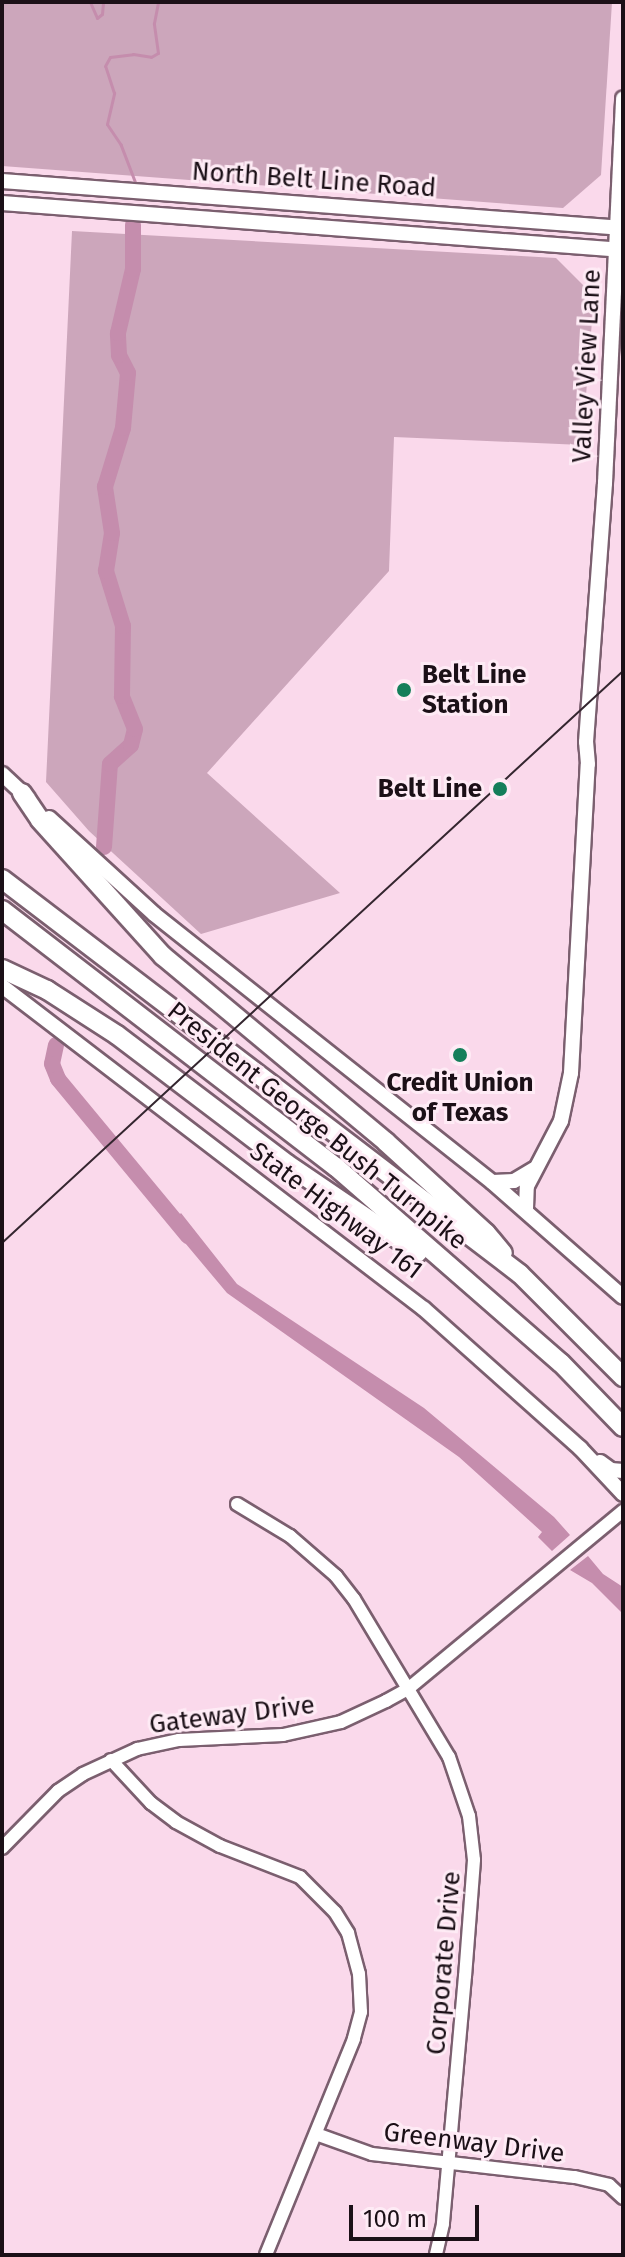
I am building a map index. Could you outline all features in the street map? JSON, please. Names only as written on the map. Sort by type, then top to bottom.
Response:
[{"type":"highway","points":[[22,793],[40,820],[163,956],[386,1142],[486,1233],[520,1274]]},
{"type":"highway","name":"President George Bush Turnpike","points":[[2,879],[520,1274],[623,1377]]},
{"type":"highway","name":"President George Bush Turnpike","points":[[2,910],[336,1167],[561,1363],[623,1427]]},
{"type":"highway","points":[[2,969],[47,990],[117,1035],[287,1164],[503,1313]]},
{"type":"main road","name":"Valley View Lane","points":[[526,1209],[526,1188],[561,1121],[570,1087],[588,764],[590,665],[595,636],[620,250],[623,98]]},
{"type":"main road","name":"North Belt Line Road","points":[[2,181],[620,228]]},
{"type":"main road","name":"North Belt Line Road","points":[[2,203],[620,250]]},
{"type":"main road","points":[[2,774],[166,923],[526,1209],[623,1297]]},
{"type":"main road","name":"State Highway 161","points":[[2,986],[424,1309],[580,1448],[623,1494]]},
{"type":"main road","points":[[492,1182],[514,1181],[534,1169]]},
{"type":"main road","points":[[580,1448],[611,1470],[623,1471]]},
{"type":"street","name":"Corporate Drive","points":[[237,1504],[290,1536],[336,1576],[376,1632],[449,1757],[460,1785],[474,1860],[448,2164],[436,2255]]},
{"type":"street","name":"Gateway Drive","points":[[2,1848],[58,1791],[111,1760],[137,1749],[179,1740],[283,1735],[314,1729],[341,1722],[409,1688],[623,1511]]},
{"type":"street","points":[[111,1760],[151,1803],[176,1822],[220,1846],[282,1867],[300,1877],[335,1912],[348,1933],[359,1974],[361,2012],[354,2039],[266,2255]]},
{"type":"street","name":"Greenway Drive","points":[[316,2134],[372,2154],[575,2177],[609,2185],[623,2198]]},
{"type":"shaded area","points":[[2,2],[612,2],[601,175],[563,208],[2,166]]},
{"type":"shaded area","points":[[72,231],[556,258],[594,296],[582,445],[394,437],[389,571],[207,773],[340,893],[201,934],[89,831],[46,782]]},
{"type":"shaded area","points":[[181,1213],[237,1284],[424,1408],[554,1517],[570,1535],[552,1551],[538,1537],[542,1532],[459,1457],[227,1293],[170,1225]]},
{"type":"shaded area","points":[[588,1556],[603,1574],[623,1587],[623,1614],[592,1583],[570,1570]]},
{"type":"waterway","points":[[90,2],[97,18],[102,14],[103,2]]},
{"type":"waterway","points":[[135,182],[121,145],[107,124],[114,93],[105,66],[110,57],[133,54],[151,57],[158,53],[154,23],[158,2]]},
{"type":"waterway","points":[[104,847],[110,764],[131,745],[135,729],[122,696],[123,626],[106,571],[112,533],[105,487],[123,428],[128,373],[119,355],[118,333],[133,269],[133,225]]},
{"type":"waterway","points":[[56,1045],[52,1064],[58,1079],[188,1236]]},
{"type":"tram line","points":[[2,1243],[623,671]]},
{"type":"place","name":"Belt Line Station","points":[[404,690]]},
{"type":"place","name":"Belt Line","points":[[500,789]]},
{"type":"place","name":"Credit Union of Texas","points":[[460,1055]]}]
